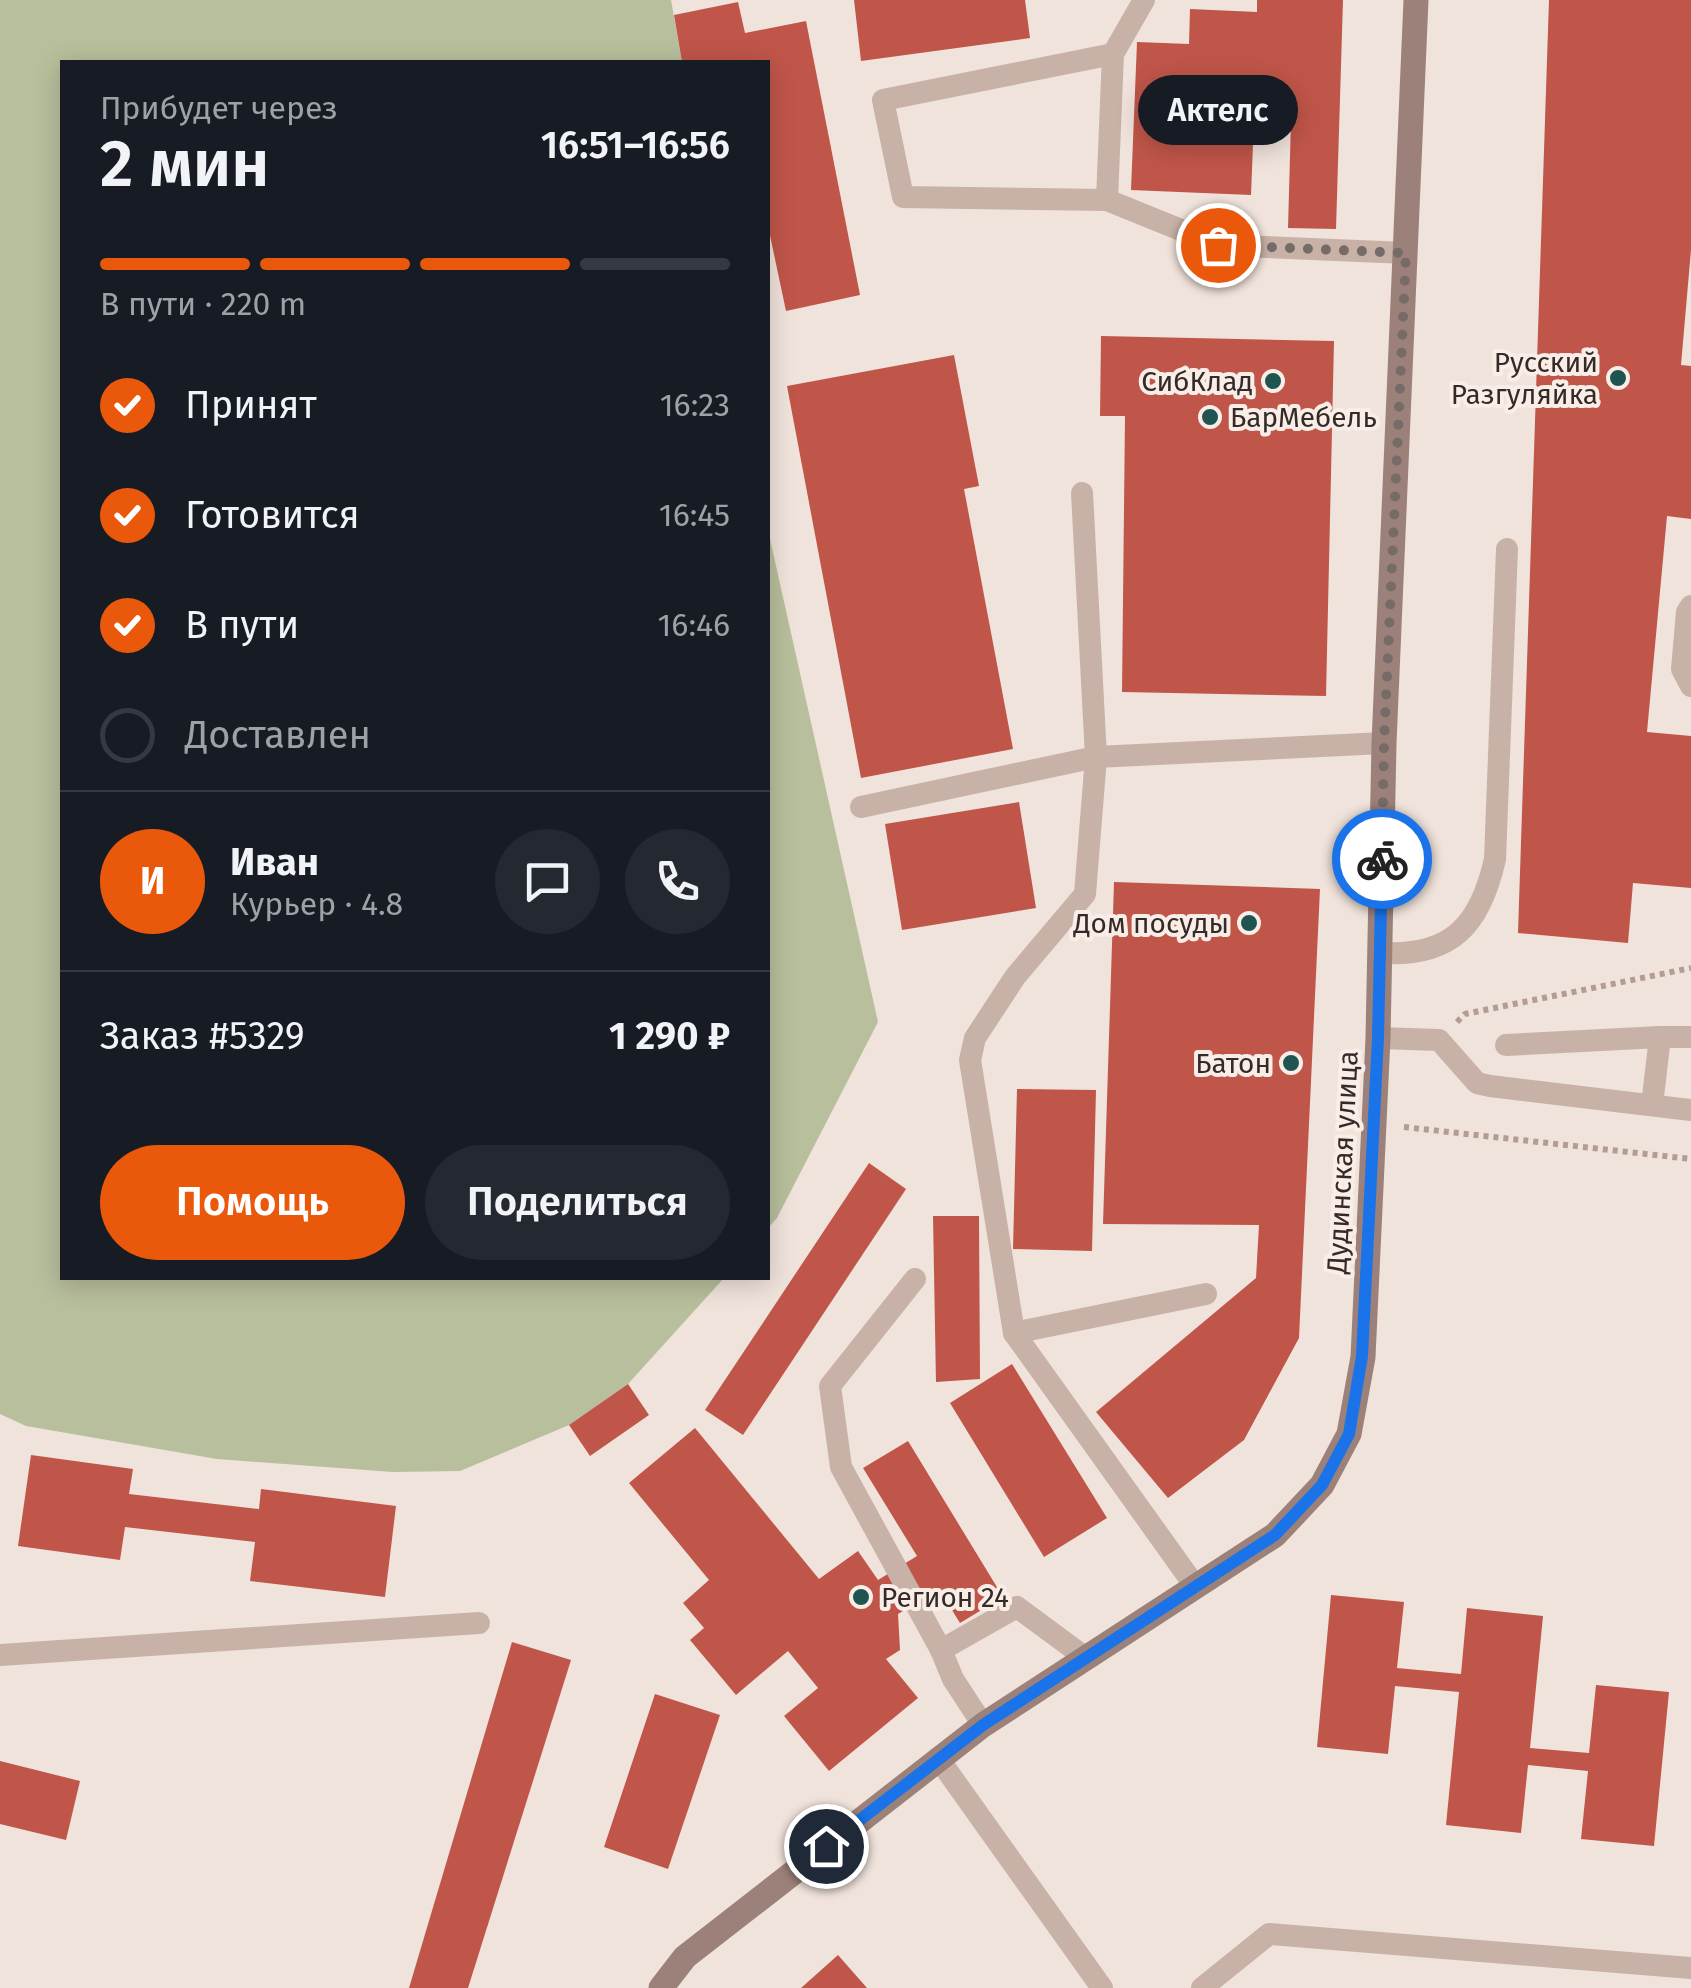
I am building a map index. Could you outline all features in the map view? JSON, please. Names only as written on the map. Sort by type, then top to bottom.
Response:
[{"type":"street","name":"Дудинская улица","points":[[661,1988],[684,1957],[938,1758],[1275,1535],[1322,1485],[1349,1434],[1362,1356],[1378,1038],[1384,743],[1416,0]]},
{"type":"lane","points":[[1107,200],[1112,54],[1144,0]]},
{"type":"lane","points":[[1112,54],[883,100],[904,197],[1107,200],[1218,245],[1406,253]]},
{"type":"lane","points":[[1082,494],[1096,757],[1085,894],[1015,977],[975,1038],[970,1060],[1014,1334],[1194,1586]]},
{"type":"lane","points":[[1381,953],[1425,952],[1446,941],[1471,921],[1488,891],[1495,860],[1507,549]]},
{"type":"lane","points":[[1691,606],[1687,612],[1682,670],[1691,686]]},
{"type":"lane","points":[[861,807],[1096,757],[1384,743]]},
{"type":"lane","points":[[1652,1105],[1660,1037]]},
{"type":"lane","points":[[1378,1038],[1439,1040],[1477,1082],[1490,1086],[1691,1110]]},
{"type":"lane","points":[[1506,1044],[1691,1038]]},
{"type":"lane","points":[[915,1278],[830,1386],[841,1468],[953,1679],[983,1725]]},
{"type":"lane","points":[[1014,1334],[1206,1294]]},
{"type":"lane","points":[[941,1650],[1017,1607],[1086,1658]]},
{"type":"lane","points":[[0,1655],[479,1623]]},
{"type":"lane","points":[[938,1758],[1102,1988]]},
{"type":"lane","points":[[1202,1988],[1269,1934],[1691,1968]]},
{"type":"path","points":[[1439,1040],[1465,1014],[1691,968]]},
{"type":"path","points":[[1400,1126],[1691,1158]]},
{"type":"green space","points":[[0,0],[671,0],[682,60],[60,60],[60,1280],[722,1280],[628,1384],[569,1425],[460,1471],[393,1472],[217,1459],[26,1426],[0,1414]]},
{"type":"green space","points":[[770,539],[878,1022],[770,1226]]},
{"type":"building","points":[[854,0],[1025,0],[1030,38],[861,61]]},
{"type":"building","points":[[1257,0],[1343,0],[1336,229],[1288,228],[1291,121],[1254,119],[1251,195],[1131,190],[1137,42],[1189,44],[1190,9],[1257,12]]},
{"type":"building","points":[[1549,0],[1691,0],[1691,250],[1681,365],[1691,366],[1691,519],[1667,516],[1647,732],[1691,736],[1691,888],[1633,883],[1628,943],[1518,933]]},
{"type":"building","points":[[738,2],[745,33],[806,21],[860,295],[786,311],[770,235],[770,60],[682,60],[674,15]]},
{"type":"building","points":[[1101,336],[1334,341],[1326,696],[1122,692],[1125,416],[1100,416]]},
{"type":"building","points":[[954,355],[979,486],[964,489],[1013,749],[861,778],[787,386]]},
{"type":"building","points":[[1019,802],[1036,908],[902,930],[885,824]]},
{"type":"building","points":[[1114,882],[1320,889],[1299,1338],[1244,1440],[1168,1498],[1096,1412],[1256,1278],[1259,1225],[1103,1224]]},
{"type":"building","points":[[1017,1089],[1096,1090],[1092,1251],[1013,1249]]},
{"type":"building","points":[[869,1163],[906,1189],[743,1435],[705,1410]]},
{"type":"building","points":[[933,1216],[979,1216],[980,1379],[936,1382]]},
{"type":"building","points":[[1012,1364],[1107,1518],[1044,1557],[950,1403]]},
{"type":"building","points":[[628,1384],[649,1415],[590,1456],[569,1425]]},
{"type":"building","points":[[695,1428],[819,1579],[858,1551],[878,1580],[917,1556],[863,1468],[908,1441],[1003,1597],[960,1623],[939,1589],[898,1614],[900,1650],[886,1659],[918,1698],[829,1771],[784,1716],[818,1688],[788,1651],[736,1695],[690,1640],[704,1628],[683,1603],[709,1580],[629,1483]]},
{"type":"building","points":[[31,1455],[133,1469],[129,1494],[259,1509],[261,1489],[396,1506],[385,1597],[250,1581],[255,1542],[125,1527],[120,1560],[18,1546]]},
{"type":"building","points":[[1331,1595],[1404,1602],[1397,1668],[1461,1674],[1467,1608],[1543,1616],[1530,1748],[1589,1753],[1596,1685],[1669,1692],[1654,1846],[1581,1839],[1588,1771],[1528,1765],[1521,1833],[1446,1825],[1459,1692],[1395,1686],[1388,1754],[1317,1747]]},
{"type":"building","points":[[512,1642],[571,1660],[468,1988],[409,1988]]},
{"type":"building","points":[[655,1694],[720,1715],[668,1869],[604,1847]]},
{"type":"building","points":[[0,1761],[80,1781],[66,1840],[0,1824]]},
{"type":"building","points":[[838,1955],[867,1988],[801,1988]]},
{"type":"way so far","points":[[1218,245],[1406,253],[1382,859]]},
{"type":"place","name":"Актелс","points":[[1218,245]]},
{"type":"place","name":"Русский Разгуляйка","points":[[1618,378]]},
{"type":"place","name":"СибКлад","points":[[1273,381]]},
{"type":"place","name":"БарМебель","points":[[1210,417]]},
{"type":"place","name":"Дом посуды","points":[[1249,923]]},
{"type":"place","name":"Батон","points":[[1291,1063]]},
{"type":"place","name":"Регион 24","points":[[861,1597]]},
{"type":"route","points":[[826,1846],[983,1725],[1275,1535],[1322,1485],[1349,1434],[1362,1356],[1378,1038],[1382,859]]}]
